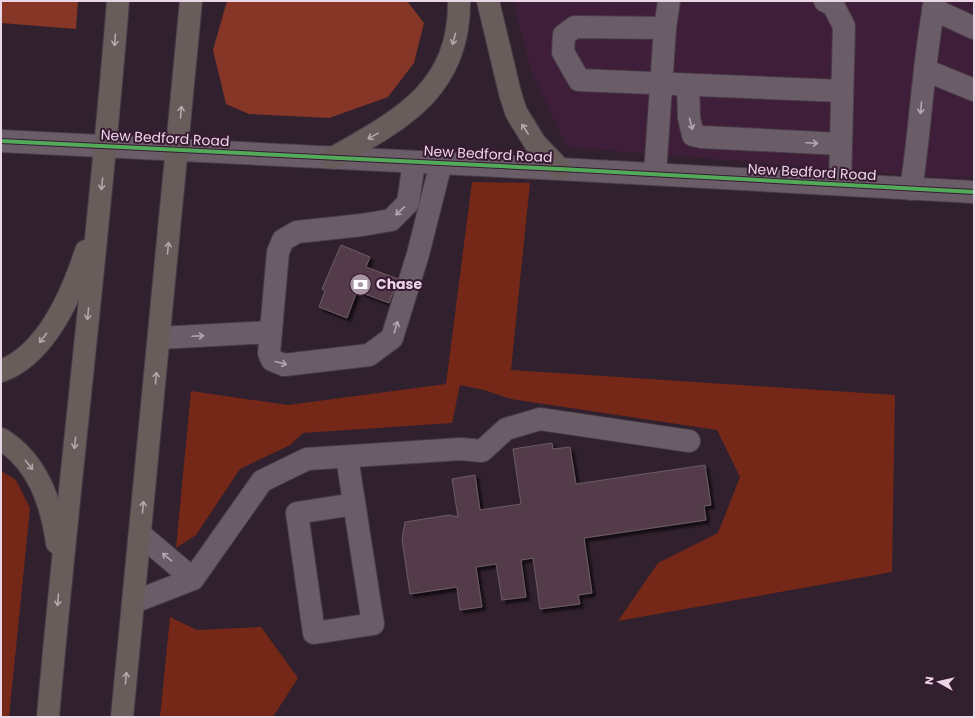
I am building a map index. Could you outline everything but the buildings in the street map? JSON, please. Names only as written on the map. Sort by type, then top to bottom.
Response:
[{"type":"highway","points":[[48,717],[61,574],[106,146],[118,1]]},
{"type":"highway","points":[[122,717],[141,535],[191,1]]},
{"type":"highway","points":[[186,62],[204,1]]},
{"type":"highway","points":[[333,158],[389,126],[426,96],[436,83],[450,54],[457,29],[459,1]]},
{"type":"highway","points":[[488,1],[516,112],[534,143],[560,169]]},
{"type":"highway","points":[[1,371],[23,359],[40,342],[59,317],[73,288],[99,214]]},
{"type":"highway","points":[[1,439],[17,451],[32,468],[44,491],[55,529],[61,574]]},
{"type":"street","points":[[655,174],[665,28],[669,1]]},
{"type":"street","points":[[825,1],[833,5],[844,26],[840,184]]},
{"type":"street","points":[[911,189],[918,141],[926,49],[934,5],[974,28]]},
{"type":"street","points":[[665,28],[575,27],[564,35],[563,52],[579,80],[661,85],[842,91]]},
{"type":"street","points":[[925,70],[974,90]]},
{"type":"street","points":[[688,86],[689,118],[693,135],[702,138],[841,144]]},
{"type":"street","name":"New Bedford Road","points":[[1,141],[560,169],[974,192]]},
{"type":"street","points":[[414,162],[408,203],[391,220],[297,232],[283,240],[278,252],[269,353],[272,360],[284,366],[369,355],[392,338],[418,254],[441,163]]},
{"type":"street","points":[[159,338],[271,332]]},
{"type":"street","points":[[134,602],[193,579],[262,481],[307,459],[461,449],[482,451],[506,429],[540,419],[689,441]]},
{"type":"street","points":[[347,457],[374,624],[314,633],[297,513],[354,504]]},
{"type":"street","points":[[141,535],[193,579]]},
{"type":"shaded area","points":[[1,1],[78,1],[76,29],[1,23]]},
{"type":"shaded area","points":[[227,1],[407,1],[424,23],[414,63],[388,97],[329,118],[249,114],[226,104],[213,50]]},
{"type":"shaded area","points":[[513,1],[974,1],[974,177],[934,177],[567,147],[531,70]]},
{"type":"shaded area","points":[[472,182],[530,183],[511,370],[895,395],[892,572],[618,621],[658,563],[718,533],[740,477],[717,430],[511,399],[484,390],[460,385],[452,423],[303,433],[290,445],[240,469],[196,535],[176,548],[191,391],[288,405],[446,384]]},
{"type":"shaded area","points":[[1,471],[16,480],[30,508],[9,717],[1,717]]},
{"type":"shaded area","points":[[170,617],[197,630],[261,627],[298,678],[273,717],[160,717]]},
{"type":"cycle path","points":[[1,141],[560,169],[974,192]]},
{"type":"place","name":"Chase","points":[[360,284]]}]
